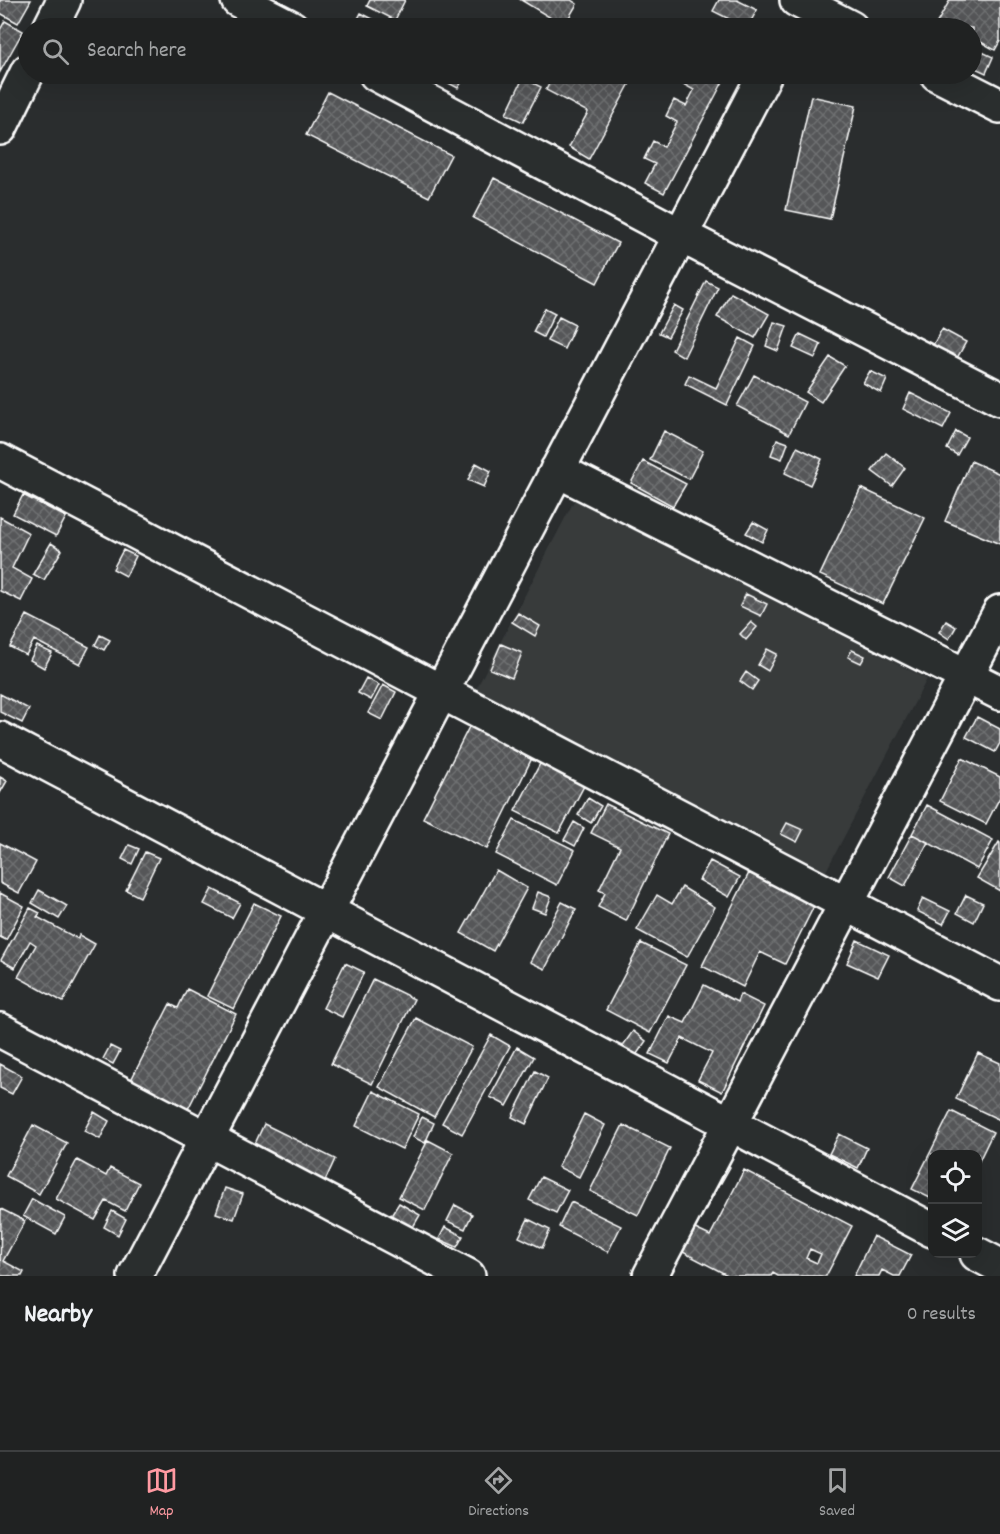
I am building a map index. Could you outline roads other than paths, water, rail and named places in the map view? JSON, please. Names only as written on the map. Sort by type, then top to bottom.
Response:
[{"type":"street","points":[[55,18],[64,0]]},
{"type":"street","points":[[238,0],[272,18]]},
{"type":"street","points":[[798,8],[824,18]]},
{"type":"street","points":[[0,128],[22,84]]},
{"type":"street","points":[[395,84],[680,235],[1000,399]]},
{"type":"street","points":[[135,1276],[760,84]]},
{"type":"street","points":[[957,84],[1000,106]]},
{"type":"street","points":[[0,461],[1000,984]]},
{"type":"street","points":[[557,470],[1000,693]]},
{"type":"street","points":[[650,1276],[1000,612]]},
{"type":"street","points":[[0,739],[928,1227]]},
{"type":"street","points":[[0,1030],[468,1276]]},
{"type":"street","points":[[982,1257],[1000,1266]]}]
